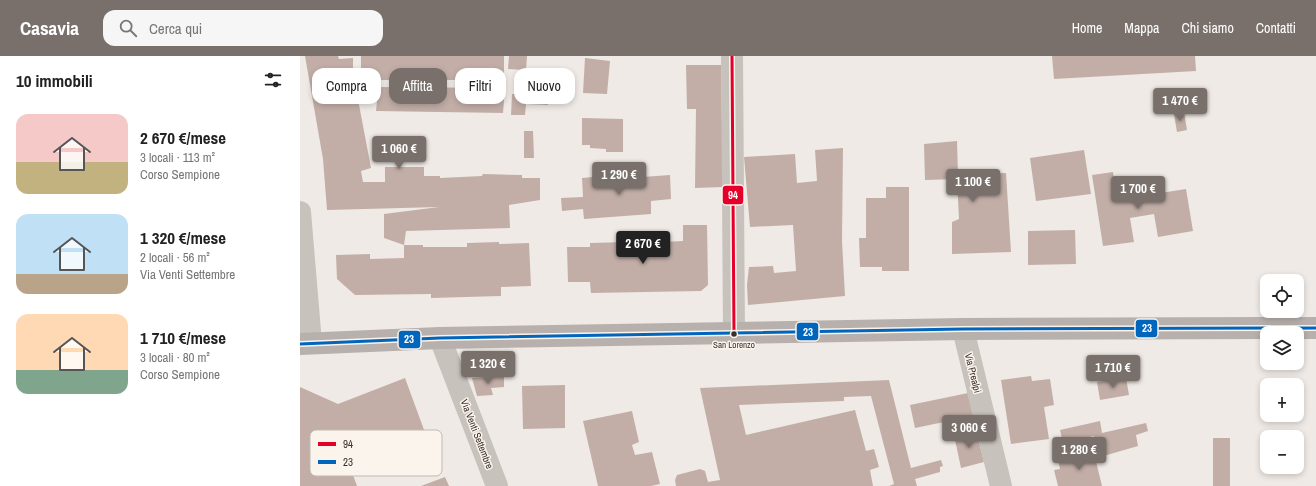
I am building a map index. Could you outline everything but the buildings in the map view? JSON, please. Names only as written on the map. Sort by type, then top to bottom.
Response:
[{"type":"main road","points":[[306,344],[440,338],[962,329],[1316,328]]},
{"type":"street","points":[[732,56],[734,334]]},
{"type":"street","points":[[300,212],[306,344]]},
{"type":"street","name":"Via Prealpi","points":[[962,329],[1001,486]]},
{"type":"street","name":"Via Venti Settembre","points":[[440,338],[497,486]]},
{"type":"transit line","name":"94","points":[[732,56],[734,334]]},
{"type":"transit line","name":"23","points":[[300,344],[440,338],[963,329],[1316,328]]},
{"type":"place","name":"San Lorenzo","points":[[734,334]]}]
